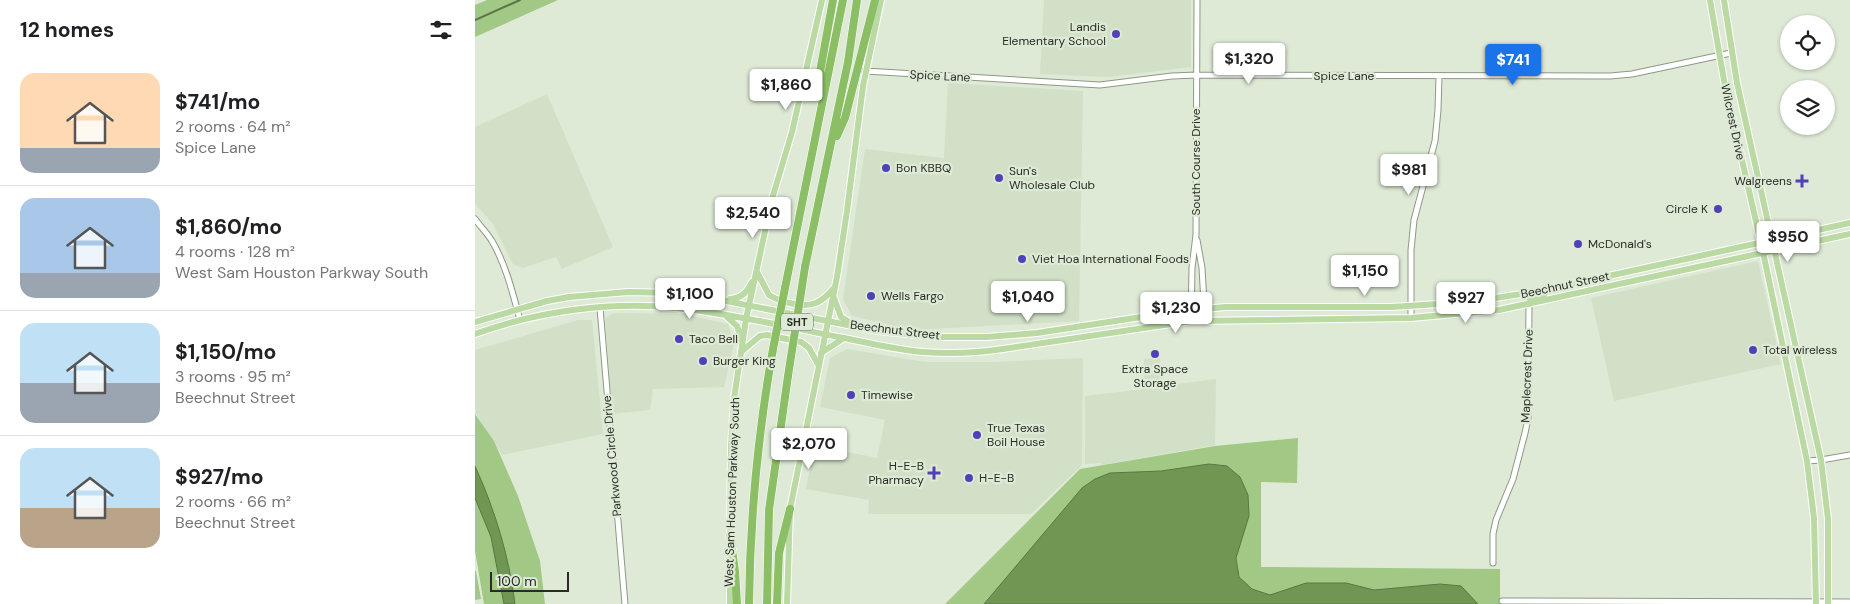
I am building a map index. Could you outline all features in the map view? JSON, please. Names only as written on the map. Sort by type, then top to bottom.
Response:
[{"type":"highway","points":[[825,86],[820,72],[833,0]]},
{"type":"highway","name":"SHT","points":[[749,604],[751,528],[762,414],[773,349],[843,0]]},
{"type":"highway","name":"SHT","points":[[767,604],[769,510],[788,376],[805,267],[848,62],[857,0]]},
{"type":"highway","points":[[831,147],[845,118],[875,0]]},
{"type":"highway","points":[[777,604],[779,553],[790,510]]},
{"type":"highway","points":[[730,536],[737,604]]},
{"type":"main road","name":"West Sam Houston Parkway South","points":[[730,604],[731,447],[734,399],[741,349],[772,199],[792,132],[821,0]]},
{"type":"main road","points":[[787,604],[790,510],[835,287],[847,212],[865,72],[881,0]]},
{"type":"main road","name":"Wilcrest Drive","points":[[1710,0],[1719,56],[1761,242],[1807,461],[1814,518],[1816,603]]},
{"type":"main road","name":"Wilcrest Drive","points":[[1723,0],[1731,53],[1821,460],[1828,519],[1828,603]]},
{"type":"main road","points":[[1740,152],[1752,148]]},
{"type":"main road","name":"Beechnut Street","points":[[475,322],[517,309],[569,297],[636,292],[678,293],[749,304],[917,336],[987,337],[1076,328],[1225,306],[1323,308],[1411,306],[1470,302],[1547,290],[1585,280],[1850,223]]},
{"type":"main road","name":"Beechnut Street","points":[[475,334],[519,320],[571,311],[651,306],[724,315],[923,352],[956,353],[988,351],[1191,321],[1411,318],[1473,313],[1529,304],[1850,234]]},
{"type":"main road","points":[[1667,262],[1670,273]]},
{"type":"main road","points":[[757,272],[769,295],[787,301],[803,304],[817,302],[835,287]]},
{"type":"main road","points":[[724,300],[739,297],[747,291],[757,272]]},
{"type":"main road","points":[[1585,280],[1587,291]]},
{"type":"main road","points":[[1529,304],[1531,298],[1544,294],[1547,290]]},
{"type":"main road","points":[[676,308],[678,293]]},
{"type":"main road","points":[[599,294],[600,308]]},
{"type":"main road","points":[[833,297],[841,317],[857,326]]},
{"type":"main road","points":[[1322,319],[1323,308]]},
{"type":"main road","points":[[724,315],[737,326],[741,349],[760,336],[801,342],[809,348],[819,366]]},
{"type":"main road","points":[[1076,328],[1079,338]]},
{"type":"main road","points":[[987,337],[988,351]]},
{"type":"main road","points":[[821,353],[844,338]]},
{"type":"main road","points":[[1783,346],[1795,344]]},
{"type":"main road","points":[[1815,547],[1829,552]]},
{"type":"street","name":"South Course Drive","points":[[1191,321],[1195,235],[1197,0]]},
{"type":"street","name":"Spice Lane","points":[[865,72],[1100,85],[1197,75],[1610,76],[1632,74],[1731,53]]},
{"type":"street","points":[[1411,318],[1411,250],[1414,220],[1435,141],[1439,110],[1439,76]]},
{"type":"street","points":[[475,219],[492,241],[511,286],[519,320]]},
{"type":"street","name":"South Course Drive","points":[[1195,235],[1203,268],[1205,320]]},
{"type":"street","name":"Maplecrest Drive","points":[[1493,563],[1493,534],[1496,520],[1513,479],[1528,418],[1529,304]]},
{"type":"street","name":"Parkwood Circle Drive","points":[[600,308],[625,604]]},
{"type":"street","points":[[1807,461],[1850,455]]},
{"type":"street","points":[[1502,601],[1575,603],[1850,602]]},
{"type":"shaded area","points":[[487,0],[558,0],[475,37],[475,5]]},
{"type":"shaded area","name":"Landis Elementary School","points":[[1044,0],[1191,0],[1191,67],[1107,77],[1040,74]]},
{"type":"shaded area","points":[[948,83],[1083,91],[1079,321],[912,330],[852,316],[843,299],[865,149],[944,158]]},
{"type":"shaded area","points":[[547,94],[613,247],[562,269],[556,257],[523,268],[513,264],[493,224],[475,204],[475,127]]},
{"type":"shaded area","points":[[1758,261],[1781,364],[1614,401],[1591,298]]},
{"type":"shaded area","points":[[614,313],[682,314],[728,324],[734,343],[724,387],[653,389],[650,410],[612,414],[605,318]]},
{"type":"shaded area","points":[[578,320],[592,320],[603,434],[502,455],[475,412],[475,350]]},
{"type":"shaded area","points":[[847,349],[925,362],[994,362],[1083,358],[1082,465],[1031,514],[868,514],[869,500],[806,489],[814,445],[877,458],[885,420],[820,407],[830,358]]},
{"type":"shaded area","points":[[1160,358],[1161,386],[1216,379],[1215,445],[1101,465],[1101,463],[1085,464],[1085,396],[1144,389],[1144,359]]},
{"type":"shaded area","points":[[475,414],[494,441],[518,496],[540,561],[545,604],[484,604],[475,551]]},
{"type":"shaded area","points":[[1298,438],[1297,483],[1261,482],[1261,567],[1500,569],[1500,604],[945,604],[1080,469],[1215,446]]},
{"type":"shaded area","points":[[1209,464],[1227,466],[1240,477],[1248,495],[1249,516],[1236,558],[1239,577],[1252,589],[1270,595],[1306,583],[1346,583],[1374,590],[1440,584],[1461,586],[1478,604],[984,604],[1082,488],[1095,479],[1110,473],[1161,471]]},
{"type":"shaded area","points":[[475,466],[489,499],[500,534],[509,568],[515,604],[504,604],[491,537],[475,498]]},
{"type":"shaded area","points":[[475,571],[481,599],[475,600]]},
{"type":"waterway","points":[[475,20],[520,0]]},
{"type":"place","name":"Landis Elementary School","points":[[1116,34]]},
{"type":"place","name":"Bon KBBQ","points":[[886,168]]},
{"type":"place","name":"Sun's Wholesale Club","points":[[999,178]]},
{"type":"place","name":"Walgreens","points":[[1802,181]]},
{"type":"place","name":"Circle K","points":[[1718,209]]},
{"type":"place","name":"McDonald's","points":[[1578,244]]},
{"type":"place","name":"Viet Hoa International Foods","points":[[1022,259]]},
{"type":"place","name":"Wells Fargo","points":[[871,296]]},
{"type":"place","name":"Taco Bell","points":[[679,339]]},
{"type":"place","name":"Total wireless","points":[[1753,350]]},
{"type":"place","name":"Extra Space Storage","points":[[1155,354]]},
{"type":"place","name":"Burger King","points":[[703,361]]},
{"type":"place","name":"Timewise","points":[[851,395]]},
{"type":"place","name":"True Texas Boil House","points":[[977,435]]},
{"type":"place","name":"H-E-B Pharmacy","points":[[934,473]]},
{"type":"place","name":"H-E-B","points":[[969,478]]}]
